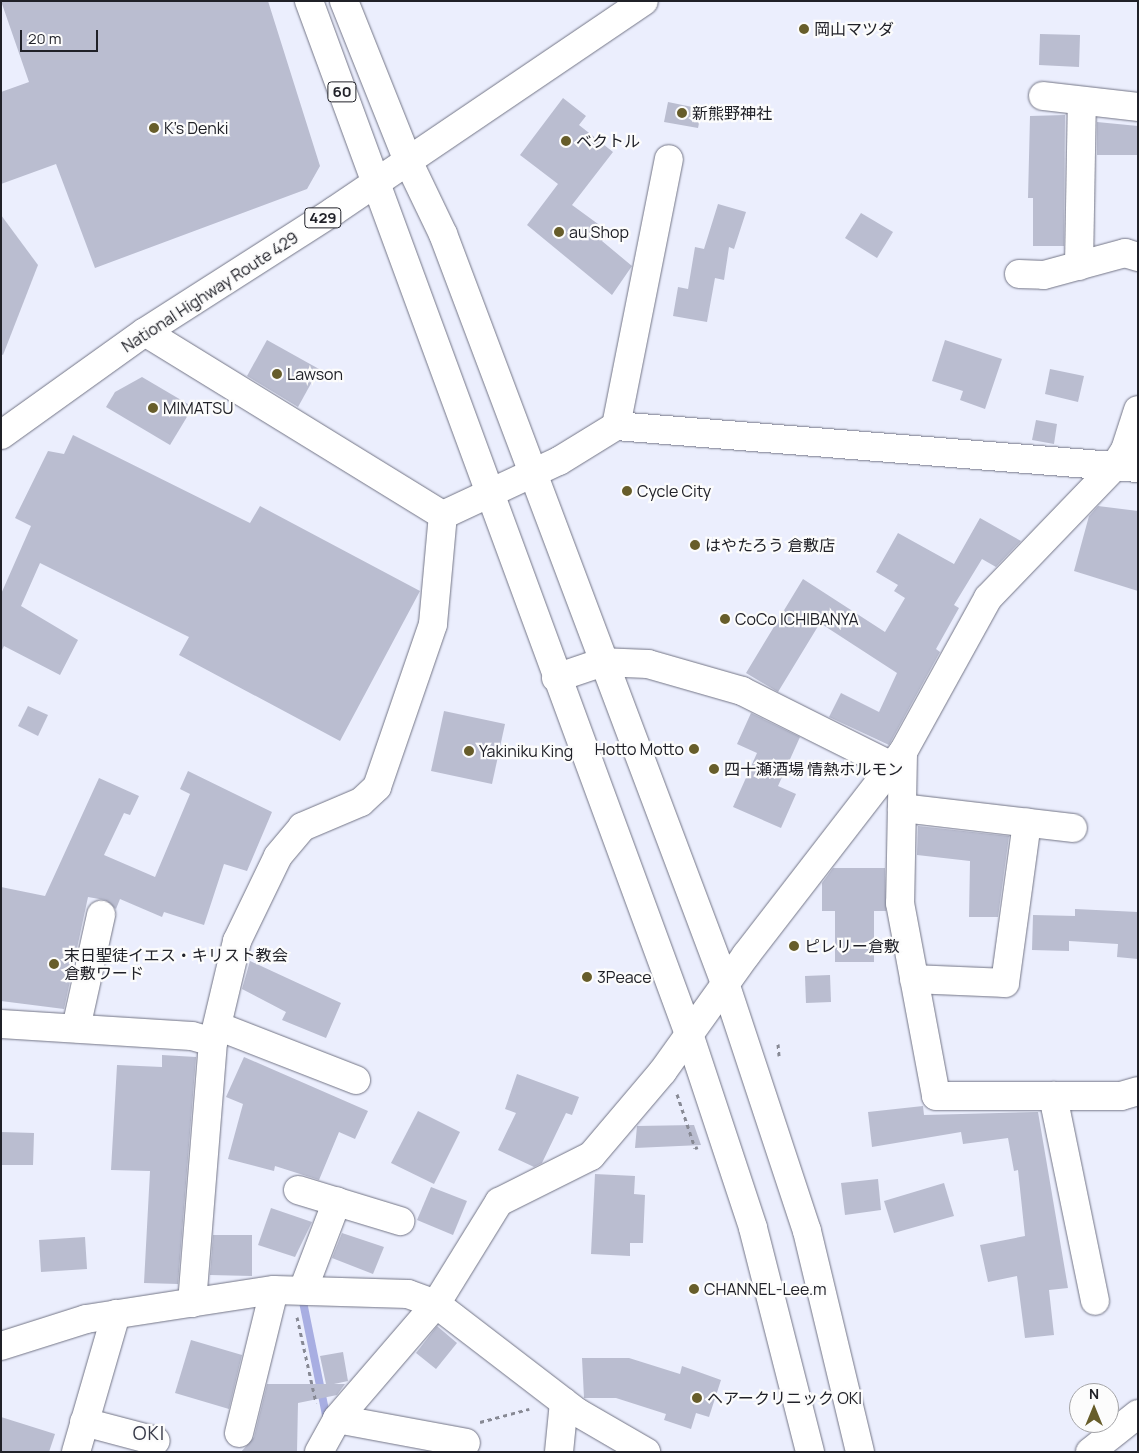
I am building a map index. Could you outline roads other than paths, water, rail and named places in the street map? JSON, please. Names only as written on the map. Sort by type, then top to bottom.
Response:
[{"type":"main road","name":"60","points":[[309,1],[376,183]]},
{"type":"main road","name":"60","points":[[344,1],[408,161]]},
{"type":"main road","name":"National Highway Route 429","points":[[1,434],[145,332],[376,183],[644,1]]},
{"type":"main road","points":[[1043,96],[1138,107]]},
{"type":"main road","points":[[1079,266],[1082,100]]},
{"type":"main road","points":[[616,426],[669,159]]},
{"type":"main road","points":[[408,161],[443,234],[725,984],[807,1231],[860,1452]]},
{"type":"main road","points":[[376,183],[487,497],[689,1034],[753,1228],[810,1452]]},
{"type":"main road","points":[[1019,274],[1044,275],[1125,253],[1138,256]]},
{"type":"main road","points":[[145,332],[443,515]]},
{"type":"main road","points":[[328,1436],[436,1304],[499,1202],[592,1156],[689,1034],[725,984],[898,759],[988,598],[1126,467],[1125,450],[1138,410]]},
{"type":"main road","points":[[443,515],[487,497],[533,474],[616,426],[958,450],[1126,467]]},
{"type":"main road","points":[[193,1293],[216,1034],[237,941],[278,856],[302,827],[361,802],[376,786],[433,624],[443,515]]},
{"type":"main road","points":[[556,678],[603,662],[648,664],[742,692],[898,759]]},
{"type":"main road","points":[[898,759],[902,808],[900,903],[936,1096],[1120,1096],[1138,1091]]},
{"type":"main road","points":[[902,808],[1073,828]]},
{"type":"main road","points":[[914,979],[1005,983],[1027,823]]},
{"type":"main road","points":[[76,1028],[101,915]]},
{"type":"main road","points":[[1,1024],[192,1036],[216,1034],[356,1080]]},
{"type":"main road","points":[[1052,1096],[1095,1301]]},
{"type":"main road","points":[[298,1190],[400,1221]]},
{"type":"main road","points":[[239,1433],[289,1290],[337,1202]]},
{"type":"main road","points":[[1,1346],[193,1293],[289,1290],[408,1294],[436,1304],[564,1402],[646,1452]]},
{"type":"main road","points":[[76,1452],[116,1314]]},
{"type":"main road","points":[[559,1452],[564,1402]]},
{"type":"main road","points":[[1090,1452],[1138,1414]]},
{"type":"main road","points":[[84,1422],[156,1441]]},
{"type":"main road","points":[[328,1436],[466,1443]]},
{"type":"waterway","points":[[302,1297],[327,1420]]},
{"type":"place","name":"岡山マツダ","points":[[804,29]]},
{"type":"place","name":"新熊野神社","points":[[682,113]]},
{"type":"place","name":"K's Denki","points":[[154,128]]},
{"type":"place","name":"ベクトル","points":[[566,141]]},
{"type":"place","name":"au Shop","points":[[559,232]]},
{"type":"place","name":"Lawson","points":[[277,374]]},
{"type":"place","name":"MIMATSU","points":[[153,408]]},
{"type":"place","name":"Cycle City","points":[[627,491]]},
{"type":"place","name":"はやたろう 倉敷店","points":[[695,545]]},
{"type":"place","name":"CoCo ICHIBANYA","points":[[725,619]]},
{"type":"place","name":"Hotto Motto","points":[[694,749]]},
{"type":"place","name":"Yakiniku King","points":[[469,751]]},
{"type":"place","name":"四十瀬酒場 情熱ホルモン","points":[[714,769]]},
{"type":"place","name":"ピレリー倉敷","points":[[794,946]]},
{"type":"place","name":"末日聖徒イエス・キリスト教会 倉敷ワード","points":[[54,964]]},
{"type":"place","name":"3Peace","points":[[587,977]]},
{"type":"place","name":"CHANNEL-Lee.m","points":[[694,1289]]},
{"type":"place","name":"ヘアークリニック OKI","points":[[697,1398]]},
{"type":"district","name":"OKI","points":[[149,1434]]}]
